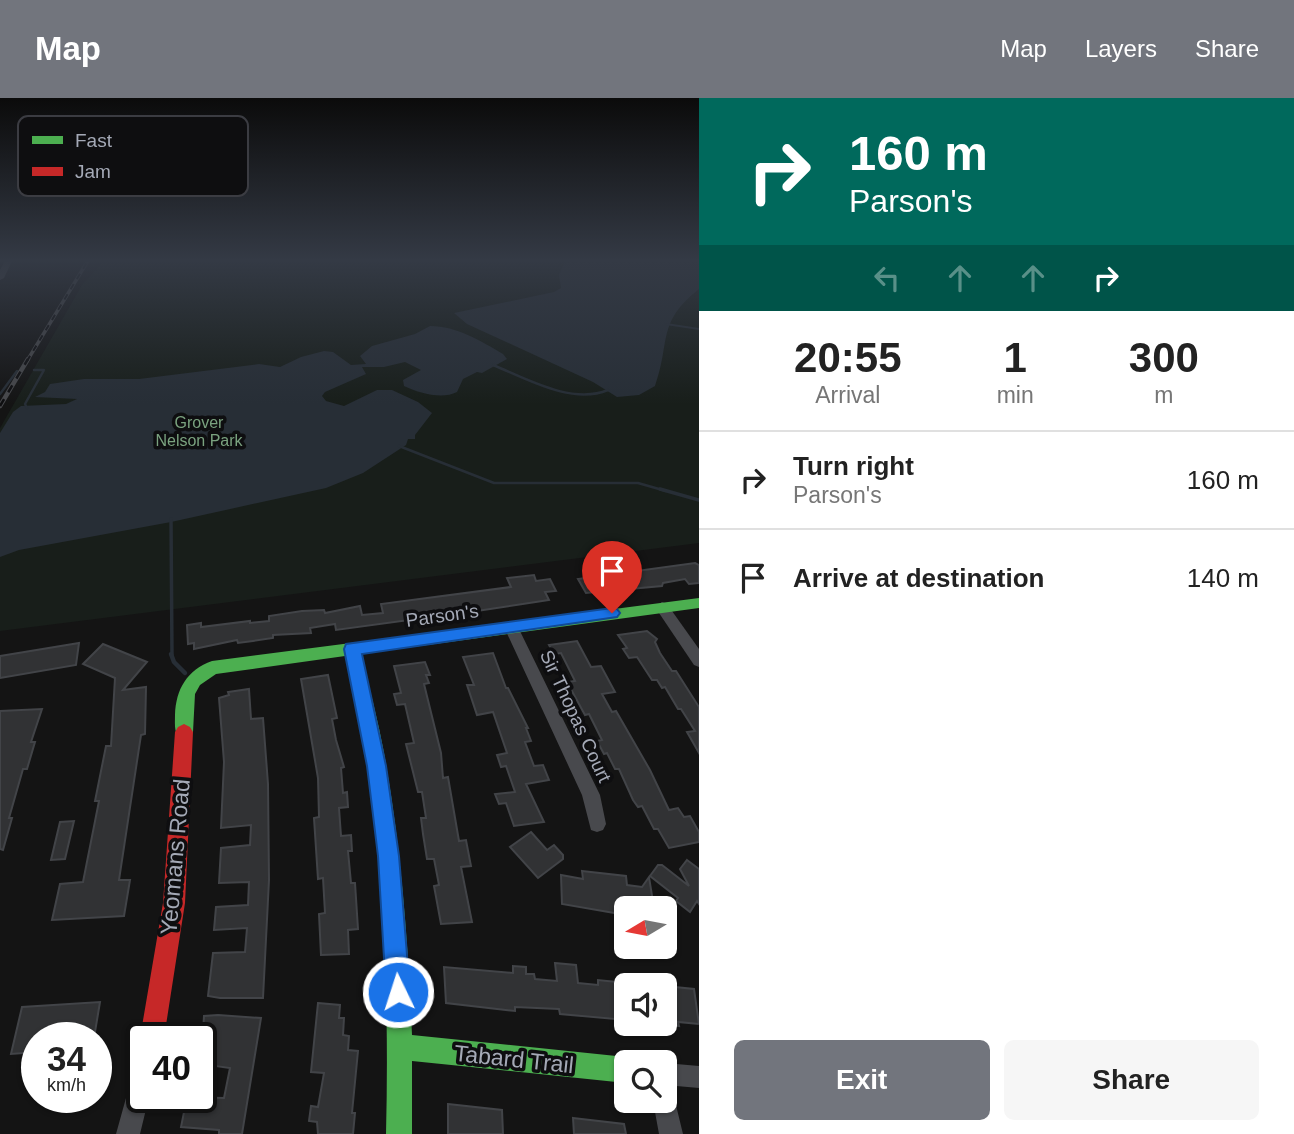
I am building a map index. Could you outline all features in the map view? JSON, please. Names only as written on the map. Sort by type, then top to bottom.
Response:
[{"type":"street","name":"Parson's","points":[[193,678],[212,668],[699,603]]},
{"type":"street","points":[[662,607],[699,661]]},
{"type":"street","name":"Sir Thopas Court","points":[[512,627],[590,795],[597,824]]},
{"type":"street","points":[[352,649],[377,766],[387,843],[402,1047],[399,1134]]},
{"type":"street","name":"Yeomans Road","points":[[155,1022],[174,903],[183,775],[185,694],[193,678]]},
{"type":"street","name":"Tabard Trail","points":[[402,1047],[614,1069]]},
{"type":"street","points":[[677,1075],[699,1077]]},
{"type":"street","points":[[128,1134],[133,1113]]},
{"type":"street","points":[[667,1113],[671,1134]]},
{"type":"green space","name":"Grover Nelson Park","points":[[69,307],[699,307],[699,543],[0,631],[0,428]]},
{"type":"shaded area","points":[[481,307],[680,307],[670,323],[655,386],[639,395],[617,397],[593,382],[467,324],[454,313]]},
{"type":"shaded area","points":[[430,326],[468,335],[503,354],[507,359],[482,373],[477,372],[463,379],[457,392],[451,394],[430,395],[404,386],[403,380],[421,370],[405,362],[384,367],[362,367],[366,374],[325,392],[322,396],[326,401],[344,406],[377,390],[392,390],[418,402],[432,413],[415,435],[415,439],[408,439],[406,445],[363,473],[326,488],[171,522],[19,550],[0,557],[0,433],[13,412],[21,406],[66,404],[77,399],[35,397],[45,392],[50,384],[84,379],[139,379],[259,364],[280,367],[301,357],[324,351],[333,352],[351,365],[366,364],[360,356],[372,346],[415,334]]},
{"type":"building","points":[[695,563],[699,565],[699,583],[689,584],[685,579],[663,583],[662,586],[586,593],[578,579]]},
{"type":"building","points":[[534,575],[536,581],[550,579],[556,591],[545,592],[549,600],[457,614],[445,611],[422,614],[424,618],[336,630],[335,624],[310,628],[311,633],[273,635],[273,638],[238,643],[237,640],[194,649],[194,643],[188,644],[187,625],[201,623],[201,627],[269,621],[269,616],[302,611],[324,610],[325,613],[360,606],[362,615],[383,613],[381,604],[511,587],[507,578]]},
{"type":"building","points":[[647,631],[657,639],[655,642],[660,653],[672,671],[676,671],[699,707],[699,753],[687,732],[695,731],[681,709],[678,709],[665,687],[662,688],[657,680],[652,680],[637,657],[629,658],[623,649],[627,648],[618,635]]},
{"type":"building","points":[[577,641],[591,667],[601,666],[615,692],[602,694],[612,712],[616,711],[650,770],[669,810],[678,808],[684,817],[690,816],[699,832],[699,842],[669,848],[658,829],[654,829],[642,806],[638,807],[633,800],[619,769],[615,769],[607,753],[604,754],[597,741],[602,740],[589,714],[585,715],[567,682],[575,681],[561,653],[554,654],[549,645]]},
{"type":"building","points":[[79,643],[76,665],[0,678],[0,656]]},
{"type":"building","points":[[103,644],[147,662],[123,690],[146,687],[145,734],[141,735],[119,880],[130,880],[124,916],[52,920],[60,884],[83,882],[99,801],[95,801],[106,746],[111,746],[115,678],[83,664]]},
{"type":"building","points":[[493,653],[506,688],[528,728],[531,741],[525,742],[534,766],[543,765],[549,780],[526,784],[544,822],[514,826],[506,803],[499,804],[495,794],[515,792],[506,766],[501,767],[497,755],[507,753],[493,712],[477,715],[467,685],[474,685],[463,657]]},
{"type":"building","points":[[425,662],[430,675],[426,675],[429,683],[424,684],[441,753],[443,778],[448,777],[459,841],[466,840],[471,866],[461,867],[472,922],[441,924],[434,886],[439,885],[434,859],[427,859],[423,834],[421,818],[426,818],[422,792],[418,792],[406,744],[414,743],[405,704],[397,705],[394,694],[401,693],[394,666]]},
{"type":"building","points":[[328,675],[337,718],[332,719],[344,767],[341,768],[343,793],[347,792],[348,807],[339,808],[341,836],[351,835],[352,851],[348,851],[351,883],[355,883],[358,929],[348,930],[349,954],[321,955],[319,914],[325,913],[323,878],[318,879],[314,818],[319,817],[318,778],[301,679]]},
{"type":"building","points":[[249,689],[251,719],[263,718],[268,784],[269,880],[263,998],[220,998],[208,996],[213,953],[245,952],[247,928],[214,930],[216,907],[248,905],[249,882],[219,883],[221,848],[250,845],[251,825],[221,828],[224,762],[219,698],[229,695],[228,692]]},
{"type":"building","points":[[42,709],[31,742],[35,742],[27,769],[23,769],[9,818],[12,818],[3,850],[0,849],[0,711]]},
{"type":"building","points":[[74,821],[65,859],[51,860],[60,822]]},
{"type":"building","points":[[531,832],[547,850],[554,845],[563,855],[563,859],[538,878],[510,847]]},
{"type":"building","points":[[687,860],[699,869],[699,904],[697,901],[690,912],[677,902],[677,896],[650,876],[658,865],[662,865],[689,886],[680,869]]},
{"type":"building","points":[[582,871],[626,876],[627,885],[642,887],[649,877],[652,896],[614,896],[614,913],[562,904],[561,875],[583,879]]},
{"type":"building","points":[[555,963],[576,965],[578,983],[598,985],[598,980],[614,982],[614,1019],[560,1014],[559,1009],[515,1007],[515,1011],[446,1003],[444,967],[513,973],[513,966],[526,967],[526,974],[534,974],[535,979],[557,981]]},
{"type":"building","points":[[677,987],[694,989],[699,1024],[678,1022],[677,1026]]},
{"type":"building","points":[[100,1002],[97,1022],[21,1022],[21,1053],[11,1054],[22,1007]]},
{"type":"building","points":[[318,1003],[340,1005],[339,1018],[344,1018],[343,1035],[349,1036],[348,1050],[358,1051],[352,1113],[355,1113],[353,1134],[318,1134],[317,1122],[309,1121],[311,1106],[318,1107],[324,1073],[311,1072]]},
{"type":"building","points":[[204,1016],[261,1018],[242,1134],[219,1134],[219,1130],[181,1127],[184,1113],[217,1113],[217,1098],[224,1098],[230,1068],[217,1066],[217,1022],[204,1022]]},
{"type":"building","points":[[448,1104],[502,1110],[503,1134],[448,1134]]},
{"type":"building","points":[[573,1118],[624,1124],[626,1134],[574,1134]]},
{"type":"waterway","points":[[666,324],[699,329]]},
{"type":"waterway","points":[[493,365],[535,383],[565,392],[594,394],[608,390]]},
{"type":"waterway","points":[[27,408],[25,404],[44,370],[34,370]]},
{"type":"waterway","points":[[0,394],[17,371]]},
{"type":"waterway","points":[[399,446],[494,483],[638,483],[666,491]]},
{"type":"waterway","points":[[660,489],[699,500]]},
{"type":"waterway","points":[[171,519],[172,656]]},
{"type":"waterway","points":[[171,654],[174,662],[185,673]]},
{"type":"railway","points":[[27,361],[60,307]]},
{"type":"railway","points":[[0,406],[28,359]]},
{"type":"traffic: fast","points":[[184,732],[185,701],[189,687],[201,674],[212,668],[699,603]]},
{"type":"traffic: fast","points":[[352,649],[375,754],[393,905],[398,997],[399,1134]]},
{"type":"traffic: fast","points":[[402,1047],[614,1069]]},
{"type":"traffic: jam","points":[[155,1022],[174,903],[184,732]]},
{"type":"route","points":[[398,992],[388,856],[377,766],[352,649],[612,613]]}]
